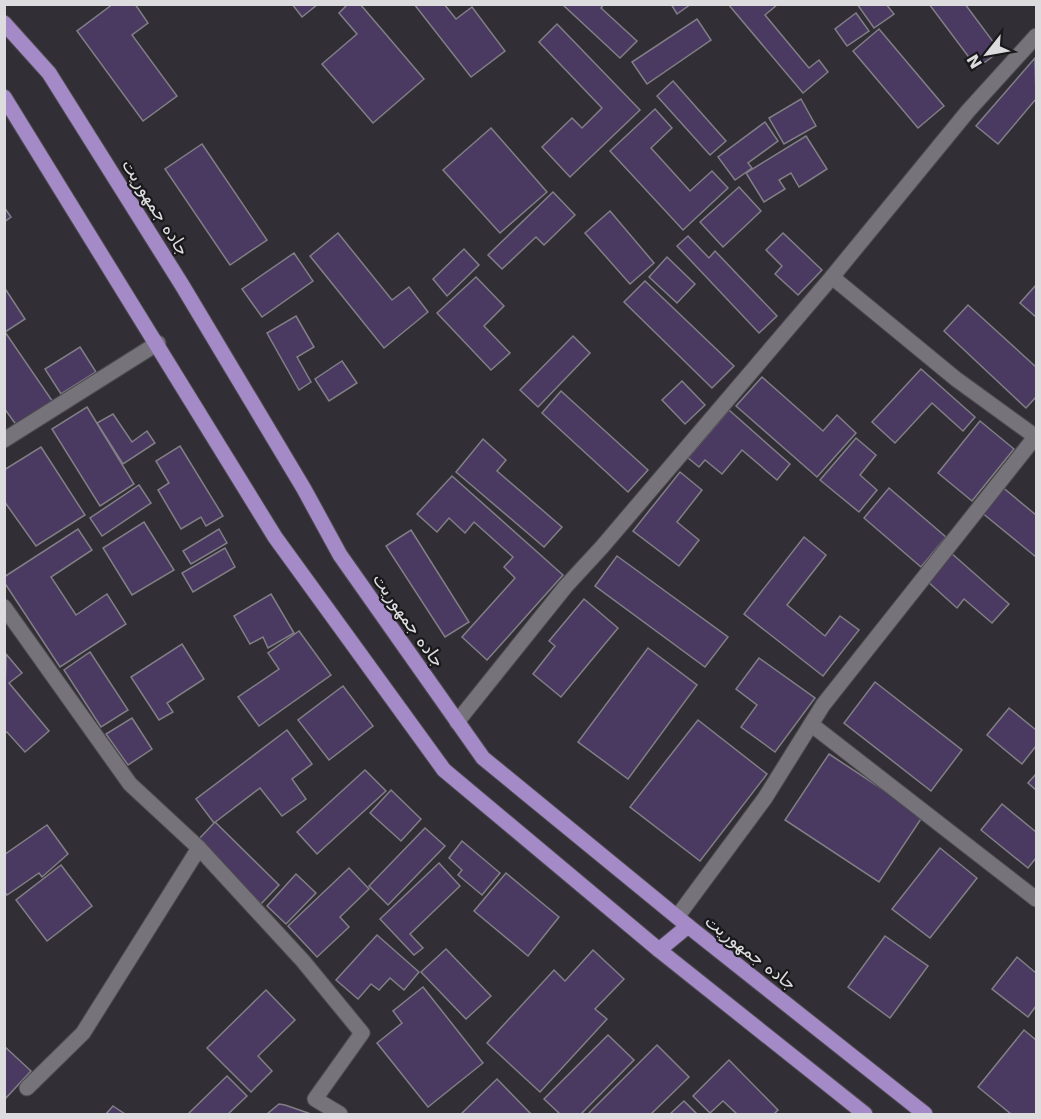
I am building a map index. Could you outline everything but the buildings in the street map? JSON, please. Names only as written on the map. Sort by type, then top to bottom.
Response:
[{"type":"main road","name":"جاده جمهوریت","points":[[4,23],[49,73],[182,285],[304,489],[340,555],[483,758],[682,922],[925,1114]]},
{"type":"main road","points":[[6,101],[158,343],[275,537],[444,770],[659,950],[865,1114]]},
{"type":"main road","points":[[659,950],[682,922]]},
{"type":"street","points":[[457,722],[566,586],[602,548],[832,277],[968,111],[1036,36]]},
{"type":"street","points":[[682,922],[765,798],[823,705],[1036,437],[956,379],[832,277]]},
{"type":"street","points":[[4,440],[158,343]]},
{"type":"street","points":[[4,607],[130,784],[199,848],[303,962],[362,1033],[315,1099],[340,1114]]},
{"type":"street","points":[[812,725],[1036,899]]},
{"type":"street","points":[[27,1088],[83,1033],[199,848]]}]
